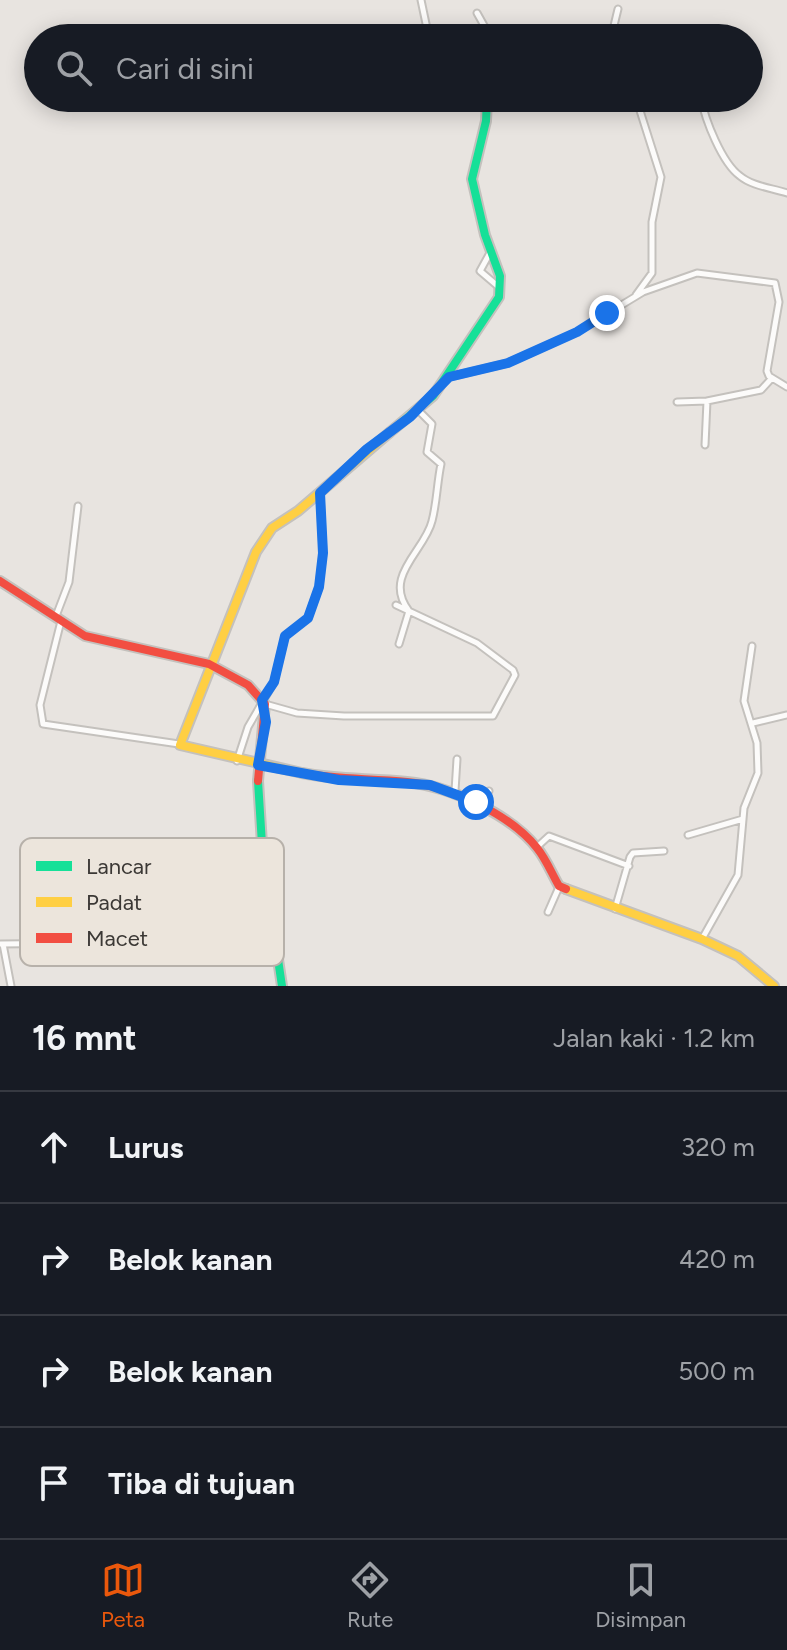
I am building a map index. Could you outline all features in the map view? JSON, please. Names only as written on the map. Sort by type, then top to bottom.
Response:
[{"type":"street","points":[[421,0],[426,24]]},
{"type":"street","points":[[614,24],[618,9]]},
{"type":"street","points":[[477,13],[483,24]]},
{"type":"street","points":[[180,745],[209,664],[261,543],[278,523],[320,493],[367,449],[418,410],[449,377],[501,289],[472,172],[484,132],[486,112]]},
{"type":"street","points":[[449,377],[508,363],[558,341],[630,303],[636,296],[652,273],[651,233],[661,177],[640,112]]},
{"type":"street","points":[[704,112],[707,123],[733,170],[742,178],[787,193]]},
{"type":"street","points":[[491,250],[480,273],[501,289]]},
{"type":"street","points":[[636,296],[702,272],[775,283],[779,302],[767,371],[787,387]]},
{"type":"street","points":[[677,402],[707,401],[761,390],[772,378]]},
{"type":"street","points":[[705,445],[707,401]]},
{"type":"street","points":[[399,644],[409,611],[401,596],[402,576],[409,557],[432,524],[441,464],[427,452],[432,424],[418,410]]},
{"type":"street","points":[[237,761],[248,727],[274,682],[285,636],[308,618],[319,587],[323,553],[320,493]]},
{"type":"street","points":[[78,506],[69,582],[58,618],[40,705],[40,719],[48,726],[128,734],[237,761],[339,780],[408,782],[455,792],[476,802],[537,848],[559,886],[702,939],[738,956],[774,986]]},
{"type":"street","points":[[0,581],[85,636],[209,664],[248,685],[264,702],[297,713],[493,716],[515,675],[513,670],[477,643],[396,605]]},
{"type":"street","points":[[702,939],[738,875],[746,798],[760,760],[753,723],[744,701],[752,646]]},
{"type":"street","points":[[261,838],[258,765],[266,722],[264,702]]},
{"type":"street","points":[[753,723],[787,715]]},
{"type":"street","points":[[455,792],[457,759]]},
{"type":"street","points":[[476,802],[489,791]]},
{"type":"street","points":[[688,835],[743,819]]},
{"type":"street","points":[[537,848],[549,836],[629,866]]},
{"type":"street","points":[[615,909],[633,853],[664,851]]},
{"type":"street","points":[[548,912],[559,886]]},
{"type":"street","points":[[2,944],[11,986]]},
{"type":"street","points":[[278,966],[282,986]]},
{"type":"traffic: fast","points":[[389,433],[433,396],[499,297],[500,276],[485,235],[472,179],[486,112]]},
{"type":"traffic: fast","points":[[258,781],[262,838]]},
{"type":"traffic: fast","points":[[279,966],[282,986]]},
{"type":"traffic: slow","points":[[302,773],[180,745],[256,552],[272,528],[298,511],[389,433]]},
{"type":"traffic: slow","points":[[566,889],[702,939],[738,956],[774,986]]},
{"type":"traffic: jam","points":[[0,581],[85,636],[209,664],[248,685],[265,704],[258,781]]},
{"type":"traffic: jam","points":[[302,773],[407,782],[441,789],[478,804],[525,836],[540,852],[559,886],[566,889]]},
{"type":"route","points":[[476,802],[430,785],[339,780],[258,765],[266,722],[262,700],[274,682],[285,636],[308,618],[319,587],[323,553],[320,493],[367,449],[410,417],[449,377],[508,363],[577,332],[607,313]]}]
